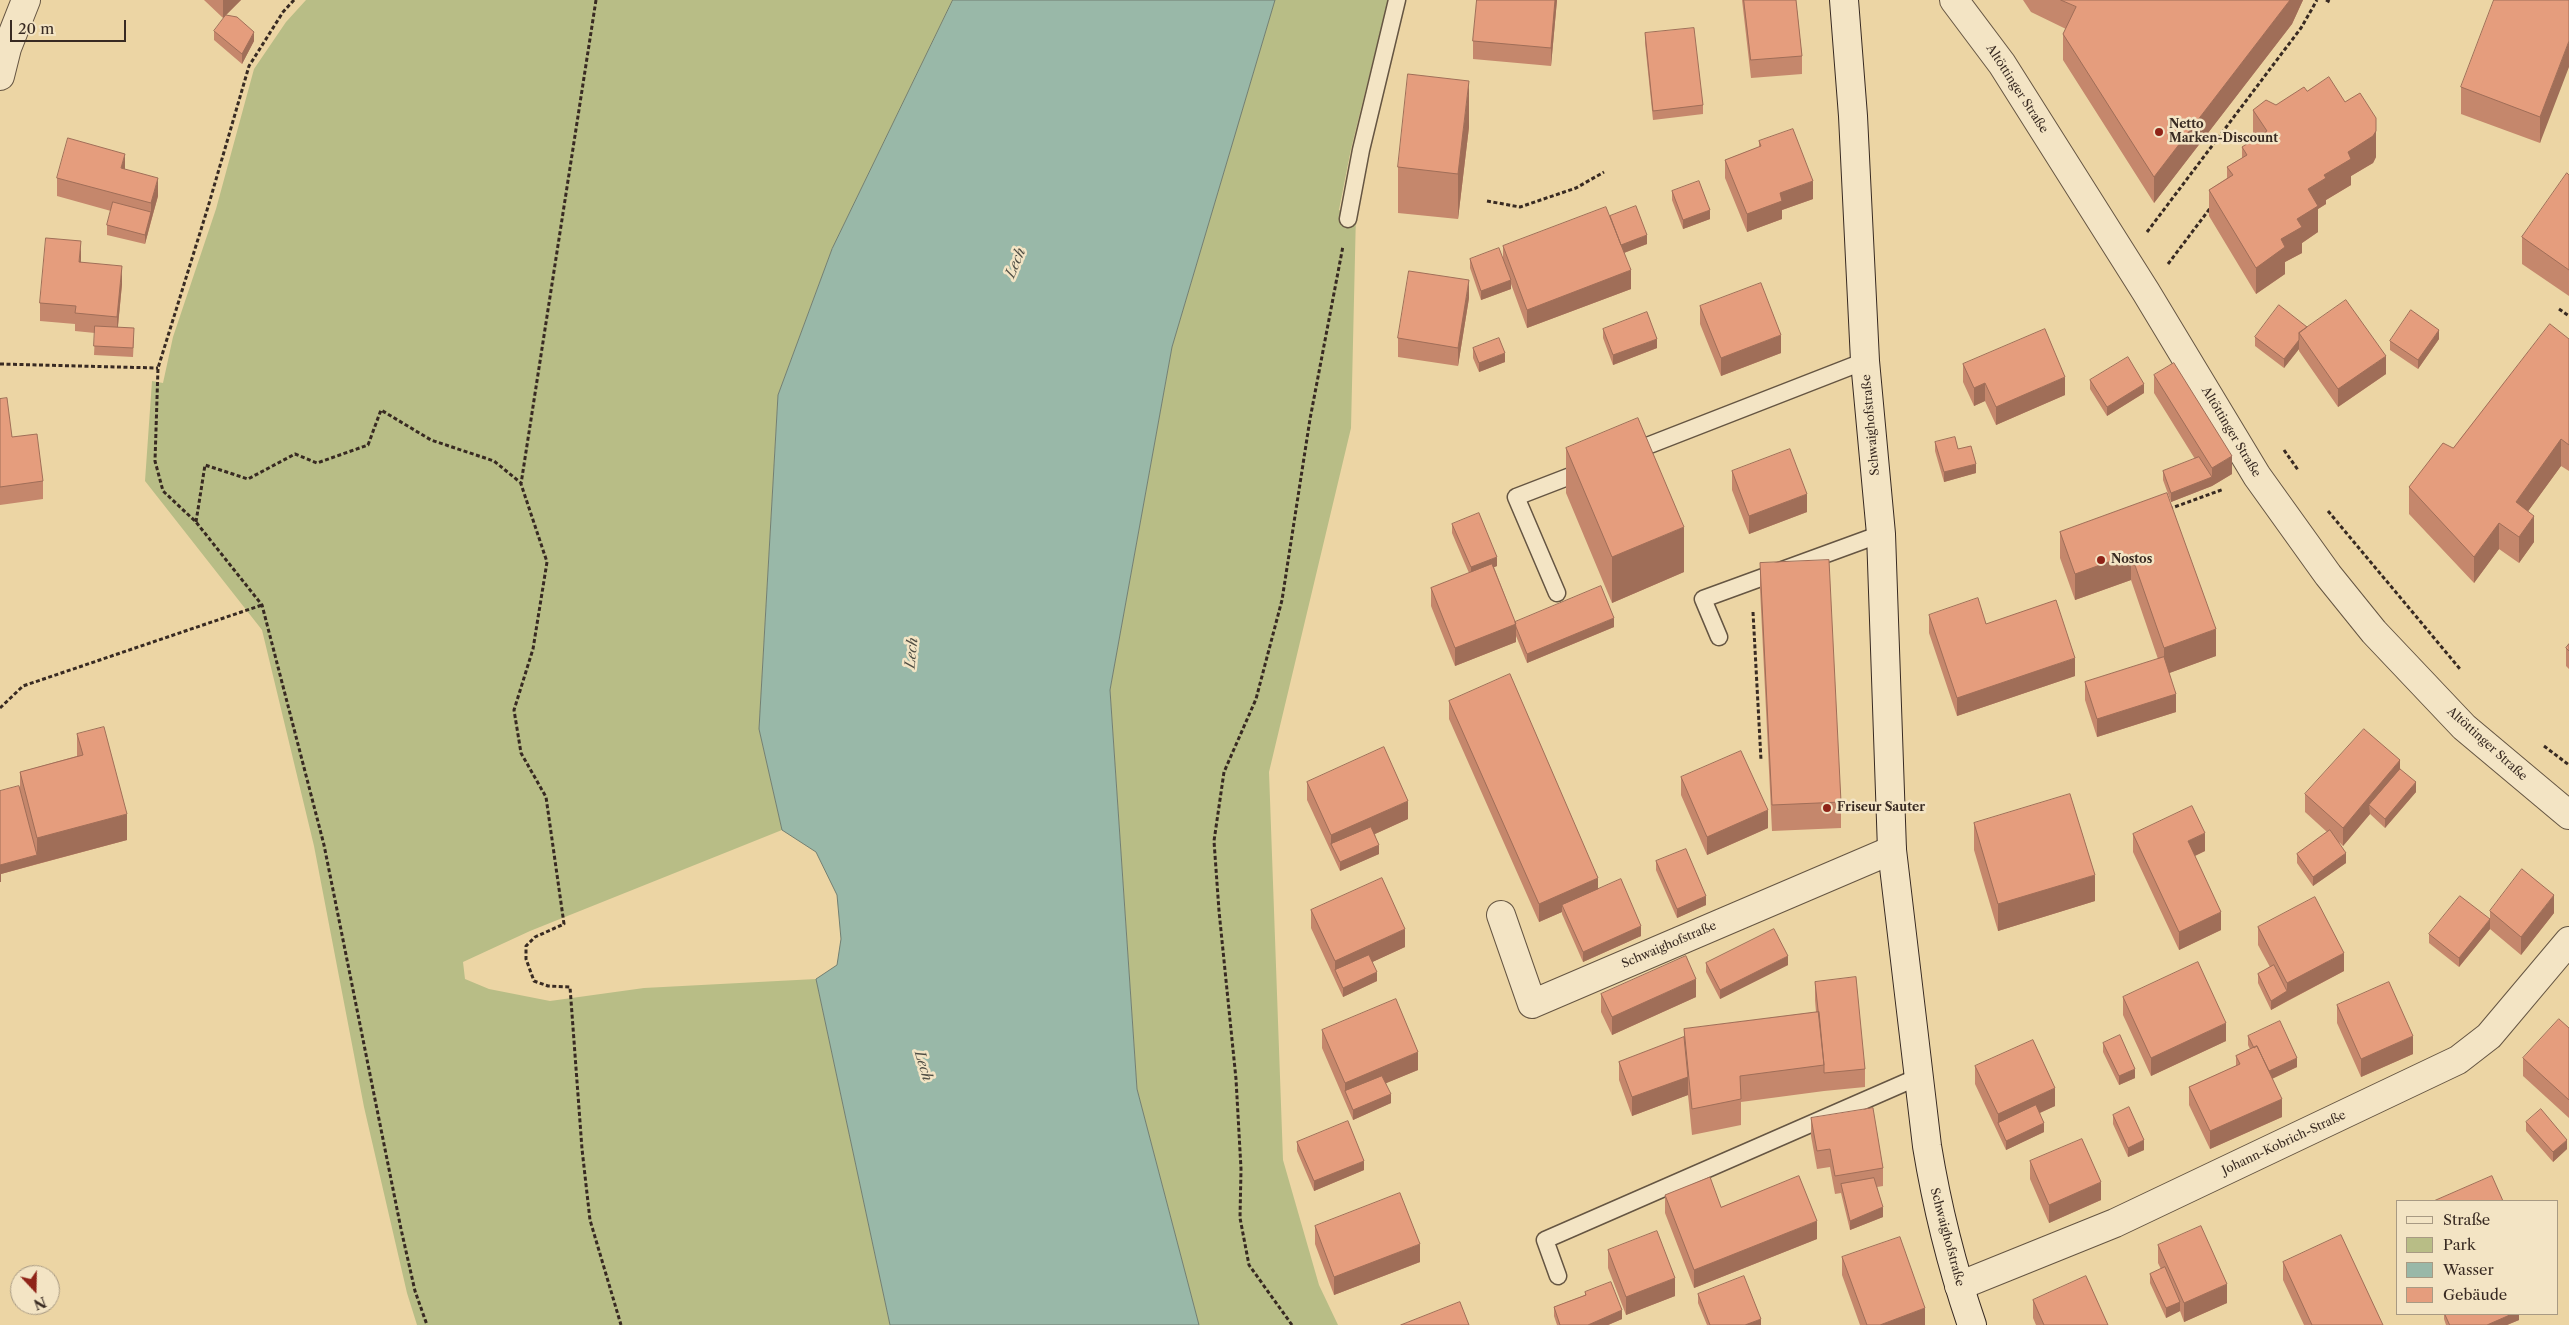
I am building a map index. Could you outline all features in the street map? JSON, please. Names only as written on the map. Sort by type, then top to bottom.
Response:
[{"type":"street","points":[[0,76],[7,48],[26,0]]},
{"type":"street","name":"Schwaighofstraße","points":[[1844,0],[1853,116],[1865,361],[1881,534],[1892,850],[1918,1077],[1934,1194],[1959,1286],[1972,1325]]},
{"type":"street","name":"Altöttinger Straße","points":[[1954,0],[2002,64],[2146,292],[2257,476],[2328,575],[2374,632],[2464,727],[2568,812]]},
{"type":"street","name":"Schwaighofstraße","points":[[1501,915],[1532,1004],[1892,850]]},
{"type":"street","name":"Johann-Kobrich-Straße","points":[[1959,1286],[2115,1223],[2458,1060],[2489,1036],[2569,941]]},
{"type":"lane","points":[[1348,219],[1361,150],[1397,0]]},
{"type":"lane","points":[[1617,458],[1865,361]]},
{"type":"lane","points":[[1557,593],[1516,497],[1598,465]]},
{"type":"lane","points":[[1719,638],[1703,599],[1881,534]]},
{"type":"lane","points":[[1558,1276],[1545,1240],[1918,1077]]},
{"type":"path","points":[[294,0],[283,12],[249,66],[158,368],[155,461],[163,490],[196,522],[262,605],[324,845],[401,1229],[415,1291],[427,1325]]},
{"type":"path","points":[[596,0],[521,484],[547,562],[533,649],[514,710],[521,753],[546,798],[564,924],[535,937],[526,946],[526,959],[534,981],[548,986],[570,987],[582,1150],[590,1220],[621,1325]]},
{"type":"path","points":[[2125,260],[2302,28],[2317,0]]},
{"type":"path","points":[[1487,201],[1520,207],[1576,188],[1604,172]]},
{"type":"path","points":[[2146,292],[2213,205]]},
{"type":"path","points":[[1292,1325],[1250,1265],[1240,1218],[1241,1169],[1236,1079],[1214,841],[1224,772],[1256,699],[1282,600],[1310,419],[1348,219]]},
{"type":"path","points":[[2559,309],[2569,316]]},
{"type":"path","points":[[0,364],[158,368]]},
{"type":"path","points":[[196,522],[205,464],[248,479],[295,454],[317,463],[368,445],[381,410],[431,440],[494,461],[521,484]]},
{"type":"path","points":[[2280,444],[2302,475]]},
{"type":"path","points":[[2166,510],[2257,476]]},
{"type":"path","points":[[2324,507],[2462,671]]},
{"type":"path","points":[[1751,581],[1761,760]]},
{"type":"path","points":[[0,708],[24,686],[262,605]]},
{"type":"path","points":[[2539,742],[2569,766]]},
{"type":"green space","points":[[306,0],[953,0],[832,249],[778,395],[759,729],[782,830],[530,931],[463,962],[465,979],[489,989],[550,1001],[644,988],[816,979],[890,1325],[417,1325],[407,1293],[364,1107],[314,846],[262,630],[145,481],[152,381],[163,383],[173,337],[216,209],[254,69],[286,22]]},
{"type":"green space","points":[[1275,0],[1388,0],[1351,149],[1339,210],[1356,213],[1351,428],[1269,772],[1283,1160],[1319,1285],[1338,1325],[1199,1325],[1137,1089],[1110,690],[1172,347]]},
{"type":"water","name":"Lech","points":[[953,0],[1275,0],[1172,347],[1110,690],[1137,1089],[1199,1325],[890,1325],[816,979],[837,965],[841,939],[837,895],[816,852],[782,830],[759,729],[778,395],[832,249]]},
{"type":"building","points":[[1477,0],[1555,0],[1551,48],[1473,41]]},
{"type":"building","points":[[1744,0],[1796,0],[1802,56],[1751,60]]},
{"type":"building","name":"Netto Marken-Discount","points":[[2061,0],[2290,0],[2154,177],[2063,34],[2076,7]]},
{"type":"building","points":[[2494,0],[2569,0],[2569,41],[2540,117],[2461,87]]},
{"type":"building","points":[[226,15],[237,17],[254,32],[242,54],[214,31]]},
{"type":"building","points":[[1694,28],[1703,105],[1653,111],[1645,33]]},
{"type":"building","points":[[1408,74],[1469,81],[1458,174],[1398,167]]},
{"type":"building","points":[[2329,77],[2345,102],[2360,93],[2376,118],[2376,131],[2373,136],[2348,152],[2351,159],[2324,175],[2326,178],[2308,189],[2318,206],[2297,219],[2302,227],[2281,239],[2285,247],[2256,268],[2209,190],[2233,175],[2227,167],[2247,155],[2242,147],[2267,131],[2253,110],[2266,100],[2276,105],[2304,87],[2307,91]]},
{"type":"building","points":[[1793,129],[1813,181],[1780,193],[1782,201],[1747,214],[1725,160],[1761,146],[1759,141]]},
{"type":"building","points":[[68,138],[125,154],[121,168],[158,178],[151,203],[57,178]]},
{"type":"building","points":[[2567,173],[2569,175],[2569,270],[2522,237]]},
{"type":"building","points":[[1699,181],[1710,210],[1683,220],[1672,191]]},
{"type":"building","points":[[113,202],[151,212],[145,235],[107,225]]},
{"type":"building","points":[[1636,206],[1647,235],[1621,245],[1610,216]]},
{"type":"building","points":[[1606,207],[1631,270],[1527,310],[1503,246]]},
{"type":"building","points":[[46,238],[81,241],[79,262],[122,266],[117,317],[75,313],[76,306],[40,303]]},
{"type":"building","points":[[1499,248],[1511,280],[1481,291],[1470,259]]},
{"type":"building","points":[[1409,271],[1469,280],[1458,348],[1398,338]]},
{"type":"building","points":[[1761,283],[1781,335],[1721,358],[1700,306]]},
{"type":"building","points":[[2346,300],[2386,356],[2338,389],[2299,333]]},
{"type":"building","points":[[2279,305],[2307,327],[2299,333],[2299,340],[2284,359],[2255,337]]},
{"type":"building","points":[[2411,310],[2439,330],[2418,360],[2390,341]]},
{"type":"building","points":[[1647,312],[1657,339],[1613,355],[1603,329]]},
{"type":"building","points":[[2550,324],[2569,339],[2569,445],[2561,439],[2516,502],[2534,516],[2519,537],[2499,523],[2474,557],[2409,487],[2443,443],[2453,448]]},
{"type":"building","points":[[95,326],[134,328],[133,348],[94,346]]},
{"type":"building","points":[[2045,329],[2065,377],[1996,407],[1985,383],[1974,388],[1963,364]]},
{"type":"building","points":[[1499,338],[1505,353],[1479,363],[1473,348]]},
{"type":"building","points":[[2128,357],[2144,384],[2107,407],[2090,380]]},
{"type":"building","points":[[2174,363],[2232,456],[2212,468],[2154,375]]},
{"type":"building","points":[[7,398],[12,437],[37,434],[43,481],[0,487],[0,399]]},
{"type":"building","points":[[1638,418],[1684,527],[1612,557],[1566,448]]},
{"type":"building","points":[[1955,437],[1958,449],[1971,446],[1976,464],[1944,472],[1935,442]]},
{"type":"building","points":[[1790,449],[1807,494],[1749,516],[1732,471]]},
{"type":"building","points":[[2199,457],[2212,477],[2171,493],[2163,471]]},
{"type":"building","points":[[2167,493],[2216,629],[2164,648],[2131,554],[2075,574],[2060,532]]},
{"type":"building","points":[[1479,513],[1497,557],[1471,567],[1452,524]]},
{"type":"building","points":[[1829,560],[1841,802],[1772,805],[1760,563]]},
{"type":"building","points":[[1492,564],[1516,624],[1455,648],[1431,588]]},
{"type":"building","points":[[1601,586],[1614,618],[1527,654],[1515,622]]},
{"type":"building","points":[[1978,598],[1986,624],[2056,600],[2075,658],[1957,698],[1929,615]]},
{"type":"building","points":[[2164,657],[2176,694],[2097,719],[2085,682]]},
{"type":"building","points":[[1510,674],[1598,878],[1539,904],[1449,701]]},
{"type":"building","points":[[104,727],[127,814],[37,838],[20,772],[83,755],[77,734]]},
{"type":"building","points":[[2364,729],[2400,760],[2343,828],[2305,794]]},
{"type":"building","points":[[1384,747],[1408,801],[1331,835],[1307,782]]},
{"type":"building","points":[[1741,751],[1768,810],[1707,837],[1681,777]]},
{"type":"building","points":[[2400,769],[2416,782],[2385,819],[2369,805]]},
{"type":"building","points":[[19,786],[37,855],[0,865],[0,791]]},
{"type":"building","points":[[2070,794],[2095,875],[1998,904],[1974,823]]},
{"type":"building","points":[[2192,806],[2205,833],[2188,841],[2221,912],[2179,932],[2133,834]]},
{"type":"building","points":[[1371,827],[1379,845],[1340,862],[1331,844]]},
{"type":"building","points":[[2330,830],[2346,853],[2313,877],[2297,854]]},
{"type":"building","points":[[1686,849],[1706,896],[1677,909],[1656,861]]},
{"type":"building","points":[[2522,869],[2554,895],[2521,937],[2490,911]]},
{"type":"building","points":[[1382,878],[1405,929],[1335,961],[1311,910]]},
{"type":"building","points":[[1621,879],[1641,926],[1583,952],[1562,905]]},
{"type":"building","points":[[2460,896],[2490,919],[2459,958],[2429,934]]},
{"type":"building","points":[[2315,897],[2344,953],[2287,983],[2258,927]]},
{"type":"building","points":[[1774,929],[1788,956],[1720,990],[1706,963]]},
{"type":"building","points":[[1369,955],[1377,972],[1343,988],[1335,970]]},
{"type":"building","points":[[1686,956],[1696,979],[1612,1017],[1601,994]]},
{"type":"building","points":[[2198,962],[2226,1023],[2151,1058],[2123,997]]},
{"type":"building","points":[[2274,965],[2287,991],[2271,1001],[2258,974]]},
{"type":"building","points":[[1856,977],[1865,1069],[1824,1073],[1815,982]]},
{"type":"building","points":[[2389,982],[2413,1036],[2361,1059],[2337,1005]]},
{"type":"building","points":[[1396,999],[1418,1052],[1345,1083],[1322,1030]]},
{"type":"building","points":[[1819,1012],[1824,1065],[1740,1076],[1741,1099],[1692,1109],[1684,1029]]},
{"type":"building","points":[[2559,1019],[2569,1028],[2569,1100],[2523,1058]]},
{"type":"building","points":[[2280,1021],[2297,1058],[2269,1071],[2257,1046],[2254,1048],[2248,1036]]},
{"type":"building","points":[[2120,1035],[2135,1069],[2119,1076],[2103,1043]]},
{"type":"building","points":[[1684,1037],[1688,1077],[1632,1097],[1619,1062]]},
{"type":"building","points":[[2033,1040],[2055,1088],[1998,1114],[1975,1066]]},
{"type":"building","points":[[2257,1046],[2282,1099],[2210,1131],[2189,1087],[2240,1064],[2236,1056]]},
{"type":"building","points":[[1382,1076],[1391,1094],[1353,1110],[1345,1091]]},
{"type":"building","points":[[2036,1105],[2044,1123],[2006,1141],[1998,1123]]},
{"type":"building","points":[[2129,1107],[2144,1140],[2128,1148],[2113,1115]]},
{"type":"building","points":[[1873,1108],[1883,1168],[1835,1176],[1830,1149],[1817,1151],[1811,1118]]},
{"type":"building","points":[[2541,1109],[2567,1140],[2553,1152],[2526,1122]]},
{"type":"building","points":[[1348,1121],[1364,1161],[1314,1181],[1297,1142]]},
{"type":"building","points":[[2082,1139],[2101,1182],[2049,1205],[2030,1161]]},
{"type":"building","points":[[1799,1176],[1817,1221],[1694,1270],[1665,1195],[1710,1177],[1721,1207]]},
{"type":"building","points":[[2492,1176],[2503,1200],[2436,1200]]},
{"type":"building","points":[[1874,1178],[1883,1207],[1850,1221],[1841,1184]]},
{"type":"building","points":[[1400,1193],[1420,1244],[1334,1277],[1315,1226]]},
{"type":"building","points":[[2201,1226],[2227,1284],[2184,1303],[2158,1245]]},
{"type":"building","points":[[1657,1231],[1675,1278],[1626,1297],[1608,1250]]},
{"type":"building","points":[[2341,1235],[2383,1325],[2312,1325],[2283,1262]]},
{"type":"building","points":[[1900,1237],[1925,1308],[1880,1325],[1867,1325],[1842,1257]]},
{"type":"building","points":[[2165,1267],[2180,1302],[2166,1308],[2150,1274]]},
{"type":"building","points":[[1744,1276],[1761,1319],[1745,1325],[1710,1325],[1698,1294]]},
{"type":"building","points":[[2086,1276],[2108,1325],[2044,1325],[2033,1300]]},
{"type":"building","points":[[1611,1282],[1622,1310],[1588,1325],[1560,1325],[1554,1307],[1586,1295],[1585,1292]]},
{"type":"building","points":[[1460,1302],[1469,1325],[1401,1325]]},
{"type":"building","points":[[2445,1315],[2510,1315],[2487,1325],[2450,1325]]},
{"type":"place","name":"Netto Marken-Discount","points":[[2159,132]]},
{"type":"place","name":"Nostos","points":[[2101,560]]},
{"type":"place","name":"Friseur Sauter","points":[[1827,808]]}]
